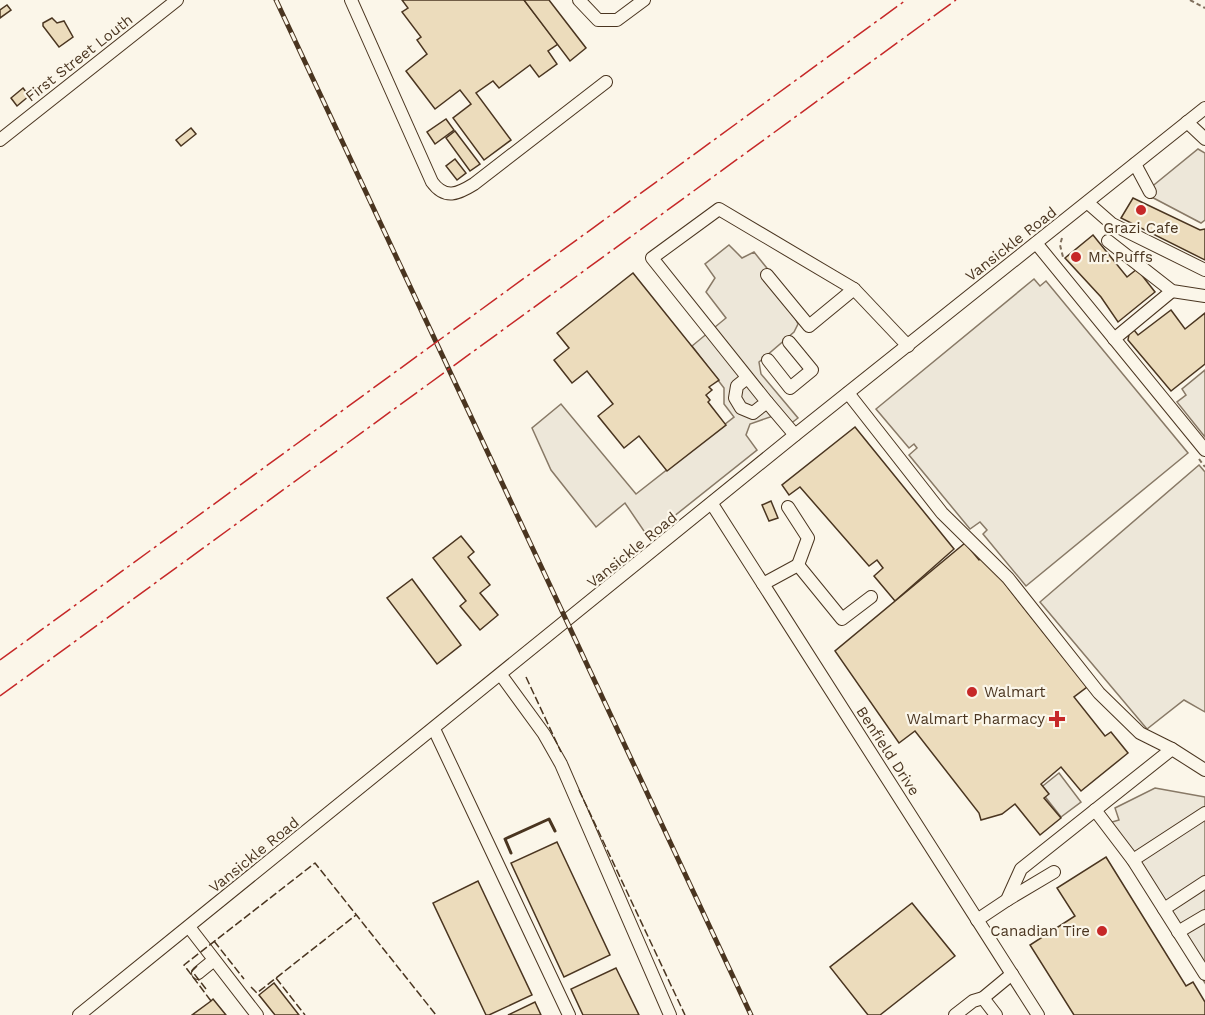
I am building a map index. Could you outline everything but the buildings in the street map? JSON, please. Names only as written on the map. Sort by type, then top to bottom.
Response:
[{"type":"street","name":"First Street Louth","points":[[0,140],[177,0]]},
{"type":"street","points":[[351,0],[432,182],[446,194],[455,194],[474,184],[606,82]]},
{"type":"street","points":[[579,0],[598,20],[617,20],[644,0]]},
{"type":"street","name":"Vansickle Road","points":[[79,1015],[795,435],[1205,108]]},
{"type":"street","points":[[1187,122],[1205,139]]},
{"type":"street","points":[[1135,164],[1150,192]]},
{"type":"street","points":[[1088,202],[1112,224],[1205,270]]},
{"type":"street","points":[[795,435],[652,258],[719,209],[854,288],[908,346]]},
{"type":"street","points":[[1108,241],[1172,291],[1205,296]]},
{"type":"street","points":[[1036,243],[1205,450]]},
{"type":"street","points":[[767,275],[809,326],[854,288]]},
{"type":"street","points":[[1114,339],[1172,291]]},
{"type":"street","points":[[768,360],[790,388],[812,370],[789,342]]},
{"type":"street","points":[[747,378],[737,386],[735,398],[741,408],[753,413],[767,402]]},
{"type":"street","points":[[848,393],[942,513],[1008,578],[1105,700],[1140,733],[1172,748],[1205,770]]},
{"type":"street","name":"Benfield Drive","points":[[712,504],[1038,1015]]},
{"type":"street","points":[[763,584],[798,565],[808,538],[788,507]]},
{"type":"street","points":[[798,565],[842,619],[871,597]]},
{"type":"street","points":[[501,675],[544,734],[561,764],[670,1015]]},
{"type":"street","points":[[434,729],[568,1015]]},
{"type":"street","points":[[1007,900],[1021,869],[1172,748]]},
{"type":"street","points":[[1095,810],[1133,860],[1205,974]]},
{"type":"street","points":[[1133,860],[1205,813]]},
{"type":"street","points":[[978,920],[1054,872]]},
{"type":"street","points":[[1164,909],[1205,882]]},
{"type":"street","points":[[1178,933],[1205,916]]},
{"type":"street","points":[[189,927],[257,1015]]},
{"type":"street","points":[[198,973],[214,960]]},
{"type":"street","points":[[955,1015],[973,1001],[988,1009],[1012,974]]},
{"type":"path","points":[[1190,0],[1205,8]]},
{"type":"shaded area","points":[[1198,149],[1205,153],[1205,220],[1201,223],[1144,193]]},
{"type":"shaded area","points":[[729,245],[742,258],[754,252],[799,308],[793,314],[798,324],[794,332],[759,362],[761,374],[798,418],[785,428],[773,416],[750,424],[746,435],[757,450],[648,537],[625,503],[596,527],[551,470],[532,428],[561,404],[636,494],[734,417],[724,404],[724,388],[692,346],[726,318],[706,292],[715,278],[705,264]]},
{"type":"shaded area","points":[[1034,279],[1040,286],[1046,281],[1188,453],[1026,586],[983,534],[987,530],[980,522],[970,529],[909,455],[917,448],[914,444],[909,448],[876,409]]},
{"type":"shaded area","points":[[1205,370],[1205,437],[1177,402],[1186,395],[1182,389]]},
{"type":"shaded area","points":[[1199,465],[1205,472],[1205,712],[1184,700],[1147,729],[1040,602]]},
{"type":"shaded area","points":[[1059,773],[1081,802],[1061,817],[1039,789]]},
{"type":"shaded area","points":[[1155,788],[1205,797],[1205,983],[1109,823],[1119,820],[1115,808]]},
{"type":"railway","points":[[276,0],[751,1015]]},
{"type":"fence","points":[[526,677],[561,752]]},
{"type":"fence","points":[[579,790],[685,1015]]},
{"type":"fence","points":[[211,1001],[184,965],[315,863],[436,1015]]},
{"type":"fence","points":[[251,987],[257,993],[356,915]]},
{"type":"fence","points":[[214,941],[244,979]]},
{"type":"fence","points":[[197,966],[192,971],[206,989]]},
{"type":"fence","points":[[276,978],[305,1015]]},
{"type":"wall","points":[[511,853],[505,839],[549,819],[555,831]]},
{"type":"power","points":[[0,660],[906,0]]},
{"type":"power","points":[[0,696],[956,0]]},
{"type":"place","name":"Grazi Cafe","points":[[1141,210]]},
{"type":"place","name":"Mr. Puffs","points":[[1076,257]]},
{"type":"place","name":"Walmart","points":[[972,692]]},
{"type":"place","name":"Walmart Pharmacy","points":[[1057,719]]},
{"type":"place","name":"Canadian Tire","points":[[1102,931]]}]
